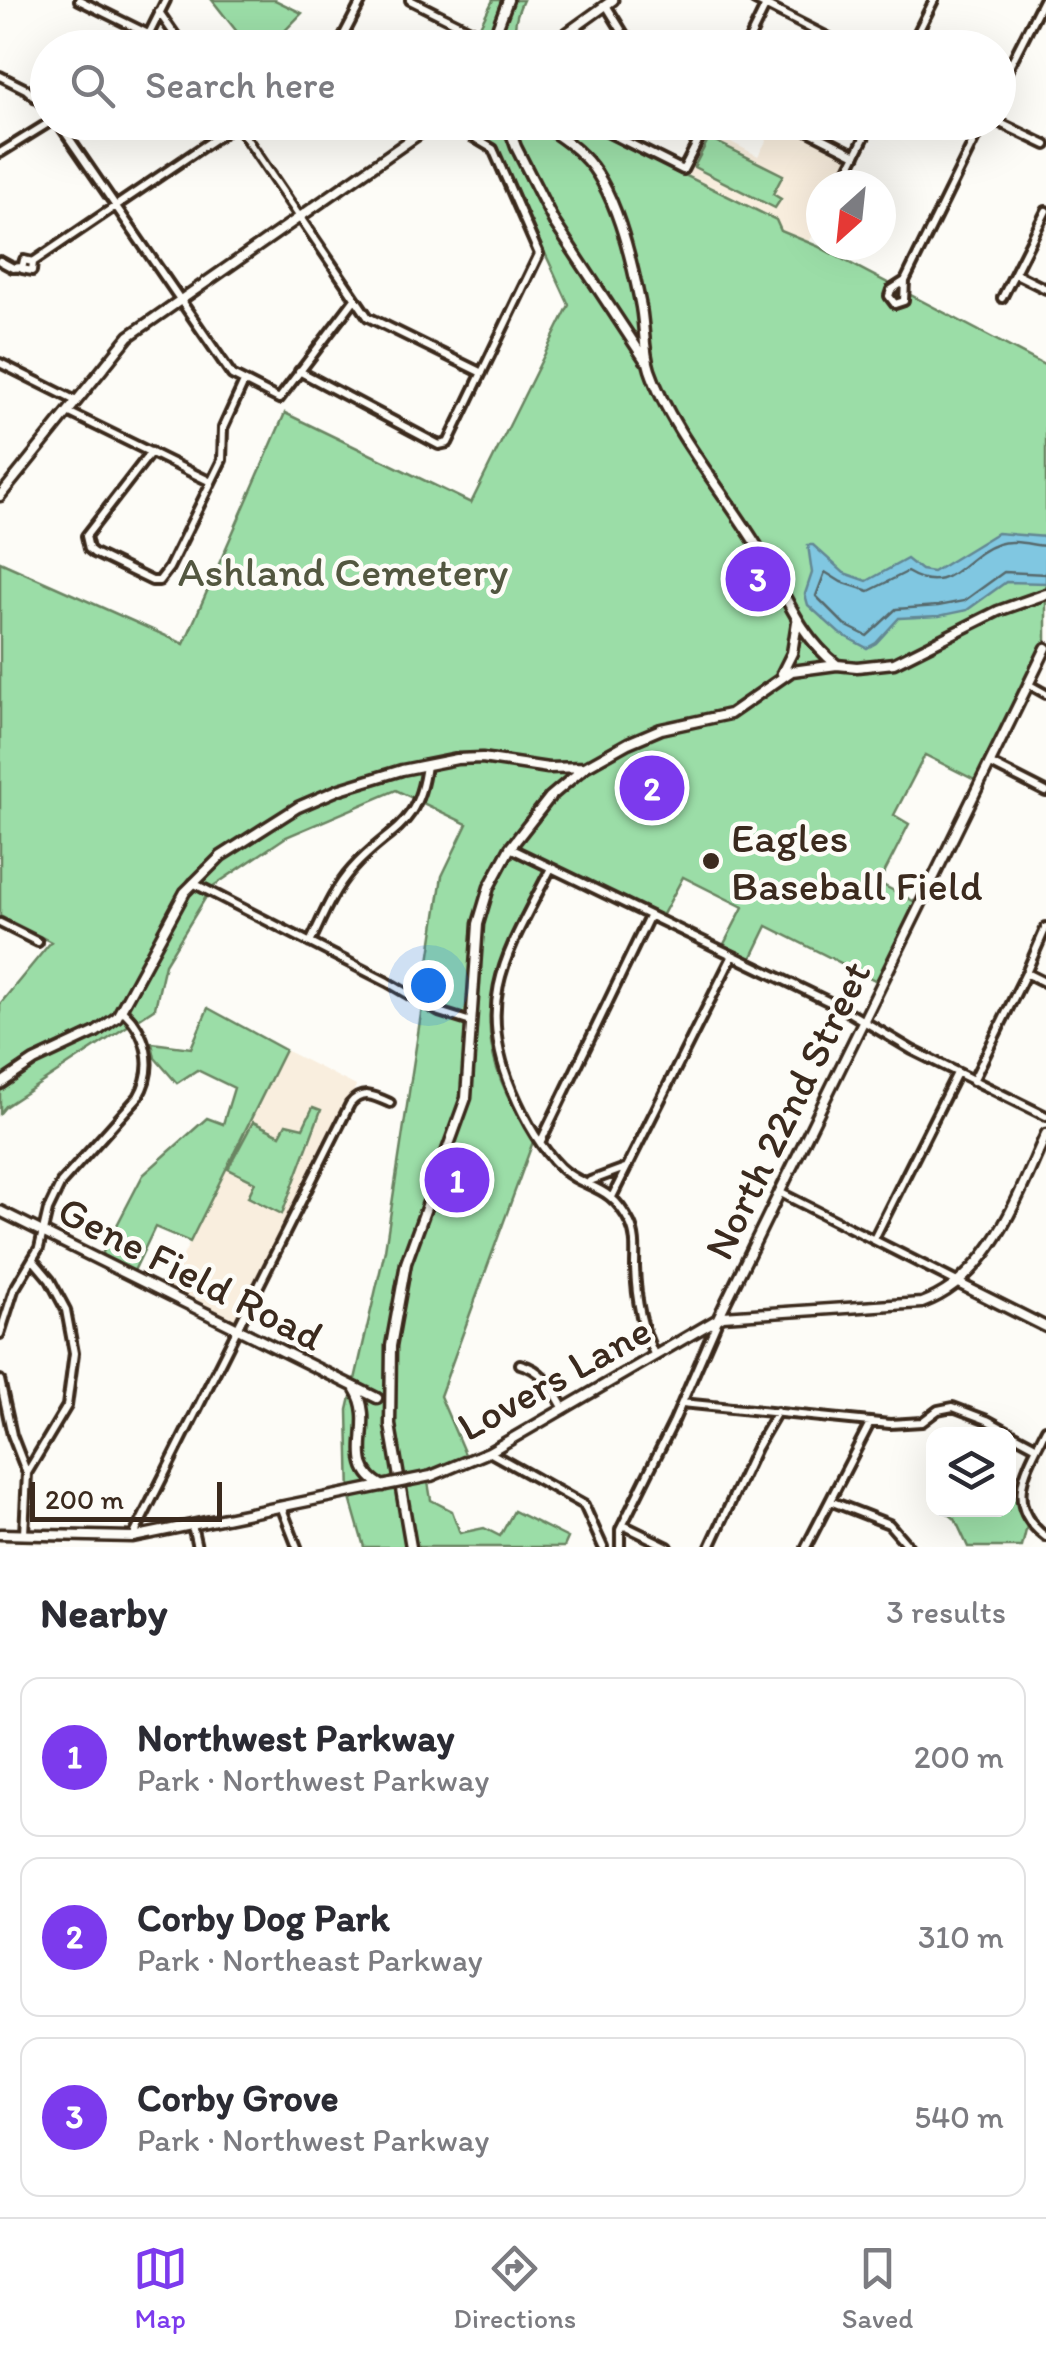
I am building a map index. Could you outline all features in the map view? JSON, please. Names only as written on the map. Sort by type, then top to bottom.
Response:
[{"type":"street","points":[[79,0],[140,30]]},
{"type":"street","points":[[150,30],[166,0]]},
{"type":"street","points":[[346,30],[362,0]]},
{"type":"street","points":[[410,0],[470,30]]},
{"type":"street","points":[[498,30],[508,0]]},
{"type":"street","points":[[755,0],[815,30]]},
{"type":"street","points":[[919,30],[934,0]]},
{"type":"street","points":[[1016,53],[1043,0]]},
{"type":"street","points":[[571,30],[609,2],[623,30]]},
{"type":"street","points":[[754,30],[766,5]]},
{"type":"street","points":[[159,12],[172,30]]},
{"type":"street","points":[[0,76],[30,92]]},
{"type":"street","points":[[1016,131],[1046,145]]},
{"type":"street","points":[[0,153],[30,134]]},
{"type":"street","points":[[70,140],[178,300],[232,375],[244,382],[279,399],[354,299]]},
{"type":"street","points":[[0,261],[13,268],[22,267],[24,260],[33,262],[212,140]]},
{"type":"street","points":[[248,140],[354,299],[375,322],[482,373]]},
{"type":"street","points":[[2,490],[129,336],[410,140]]},
{"type":"street","points":[[299,371],[446,446],[538,254],[493,149],[478,140]]},
{"type":"street","points":[[513,140],[554,222],[648,364]]},
{"type":"street","points":[[564,140],[604,183],[640,304],[648,364],[655,384],[705,469],[758,547],[797,622],[837,665]]},
{"type":"street","points":[[623,140],[683,170],[699,140]]},
{"type":"street","points":[[825,140],[856,156]]},
{"type":"street","points":[[849,170],[864,140]]},
{"type":"street","points":[[905,281],[973,140]]},
{"type":"street","points":[[1002,298],[1046,211]]},
{"type":"street","points":[[1016,274],[1046,289]]},
{"type":"street","points":[[0,363],[76,401]]},
{"type":"street","points":[[151,452],[86,536],[90,549],[159,581],[222,460],[223,428],[244,382]]},
{"type":"street","points":[[68,412],[211,482]]},
{"type":"street","points":[[780,677],[811,667],[894,663],[998,611],[1046,594]]},
{"type":"street","points":[[411,1547],[389,1409],[391,1346],[400,1289],[422,1216],[462,1115],[469,1076],[478,924],[489,887],[510,848],[559,788],[585,767],[628,742],[661,729],[730,714],[754,700],[780,677],[792,653],[797,622]]},
{"type":"street","name":"North 22nd Street","points":[[620,1547],[618,1535],[718,1318],[1046,648]]},
{"type":"street","points":[[1028,684],[1046,694]]},
{"type":"street","points":[[0,1084],[34,1061],[96,1032],[122,1010],[170,916],[193,883],[222,856],[298,807],[340,789],[426,764],[482,758],[548,768],[585,767]]},
{"type":"street","points":[[310,943],[352,869],[411,815],[423,787],[426,764]]},
{"type":"street","points":[[991,764],[1046,792]]},
{"type":"street","points":[[548,768],[559,788]]},
{"type":"street","points":[[510,848],[840,1007],[862,1023],[1046,1116]]},
{"type":"street","points":[[551,868],[500,974],[495,1038],[502,1068],[524,1116],[541,1141],[560,1167],[612,1197],[632,1226],[640,1319],[655,1356]]},
{"type":"street","points":[[193,883],[438,1012],[471,1022]]},
{"type":"street","points":[[541,1141],[649,917]]},
{"type":"street","points":[[0,922],[38,942]]},
{"type":"street","points":[[974,1082],[1046,928]]},
{"type":"street","points":[[612,1197],[732,956]]},
{"type":"street","points":[[1026,973],[1046,982]]},
{"type":"street","points":[[0,1334],[14,1290],[34,1260],[48,1210],[61,1183],[146,1083],[145,1044],[140,1030],[122,1010]]},
{"type":"street","points":[[874,1239],[958,1073]]},
{"type":"street","points":[[132,1537],[350,1104],[366,1094],[390,1103]]},
{"type":"street","name":"Lovers Lane","points":[[0,1534],[132,1537],[411,1480],[453,1469],[489,1452],[732,1313],[922,1304],[960,1284],[987,1250],[1022,1188],[1046,1134]]},
{"type":"street","points":[[587,1181],[626,1168]]},
{"type":"street","points":[[780,1192],[1046,1326]]},
{"type":"street","name":"Gene Field Road","points":[[0,1211],[377,1398]]},
{"type":"street","points":[[27,1472],[62,1417],[70,1392],[74,1353],[66,1310],[34,1260]]},
{"type":"street","points":[[520,1364],[535,1368],[545,1377],[564,1409]]},
{"type":"street","points":[[0,1380],[12,1435],[27,1472],[24,1534]]},
{"type":"street","name":"Gene Field Road","points":[[355,1389],[364,1408]]},
{"type":"street","points":[[354,1491],[364,1471],[364,1408],[377,1398],[388,1398]]},
{"type":"street","points":[[682,1403],[912,1424],[943,1408],[960,1408],[1036,1448]]},
{"type":"street","points":[[364,1408],[389,1409]]},
{"type":"street","points":[[710,1547],[776,1412]]},
{"type":"street","points":[[806,1547],[870,1423]]},
{"type":"street","points":[[1046,1428],[1026,1470],[1021,1494],[1028,1520],[1046,1537]]},
{"type":"street","points":[[489,1452],[584,1505],[603,1547]]},
{"type":"street","points":[[364,1471],[387,1485]]},
{"type":"street","points":[[830,1501],[889,1524],[908,1547]]},
{"type":"street","points":[[281,1506],[297,1547]]},
{"type":"street","points":[[192,1525],[197,1547]]},
{"type":"street","points":[[623,1525],[668,1547]]},
{"type":"shaded area","points":[[703,140],[727,140],[758,156],[767,140],[811,140],[849,158],[844,170],[806,170],[806,244],[780,231],[776,220],[685,174]]},
{"type":"shaded area","points":[[285,1050],[356,1086],[238,1321],[231,1323],[166,1290]]},
{"type":"green space","points":[[212,0],[275,0],[302,13],[286,30],[236,30]]},
{"type":"green space","points":[[493,0],[523,0],[516,30],[478,30]]},
{"type":"green space","name":"Ashland Cemetery","points":[[485,140],[614,140],[776,220],[781,231],[806,241],[806,260],[844,260],[1046,366],[1046,640],[977,781],[925,755],[894,815],[909,824],[879,883],[917,903],[879,982],[767,926],[750,961],[722,948],[743,907],[683,877],[661,918],[549,864],[500,968],[490,1032],[496,1065],[510,1100],[534,1139],[440,1396],[467,1459],[427,1476],[431,1500],[452,1511],[460,1533],[484,1528],[500,1536],[514,1511],[568,1538],[564,1547],[364,1547],[350,1498],[348,1410],[385,1250],[442,876],[467,824],[396,790],[286,837],[212,887],[165,964],[155,1008],[0,1113],[0,1004],[51,942],[0,916],[0,562],[184,644],[285,413],[471,503],[569,305],[496,147]]},
{"type":"green space","points":[[708,140],[713,140],[783,175],[773,194],[781,199],[775,208],[694,167]]},
{"type":"green space","points":[[208,1008],[285,1050],[190,1242],[155,1227],[133,1273],[101,1256],[143,1175],[207,1118],[223,1124],[234,1088],[197,1070],[177,1083],[155,1058],[152,1043],[191,1048]]},
{"type":"green space","points":[[313,1107],[321,1110],[282,1214],[248,1197],[255,1182],[228,1169],[253,1122],[280,1135],[286,1124],[303,1128]]},
{"type":"green space","points":[[1018,1497],[1018,1510],[1027,1526],[1022,1547],[968,1547],[953,1517],[1016,1517]]},
{"type":"water","points":[[997,533],[1046,537],[1046,583],[1006,582],[967,610],[899,618],[867,648],[839,633],[808,605],[805,594],[812,573],[808,545],[813,545],[844,573],[867,581],[907,559],[921,570],[933,572]]},
{"type":"place","name":"Corby Grove","points":[[758,579]]},
{"type":"place","name":"Corby Dog Park","points":[[652,788]]},
{"type":"place","name":"Eagles Baseball Field","points":[[711,861]]},
{"type":"place","name":"Northwest Parkway","points":[[457,1180]]}]
